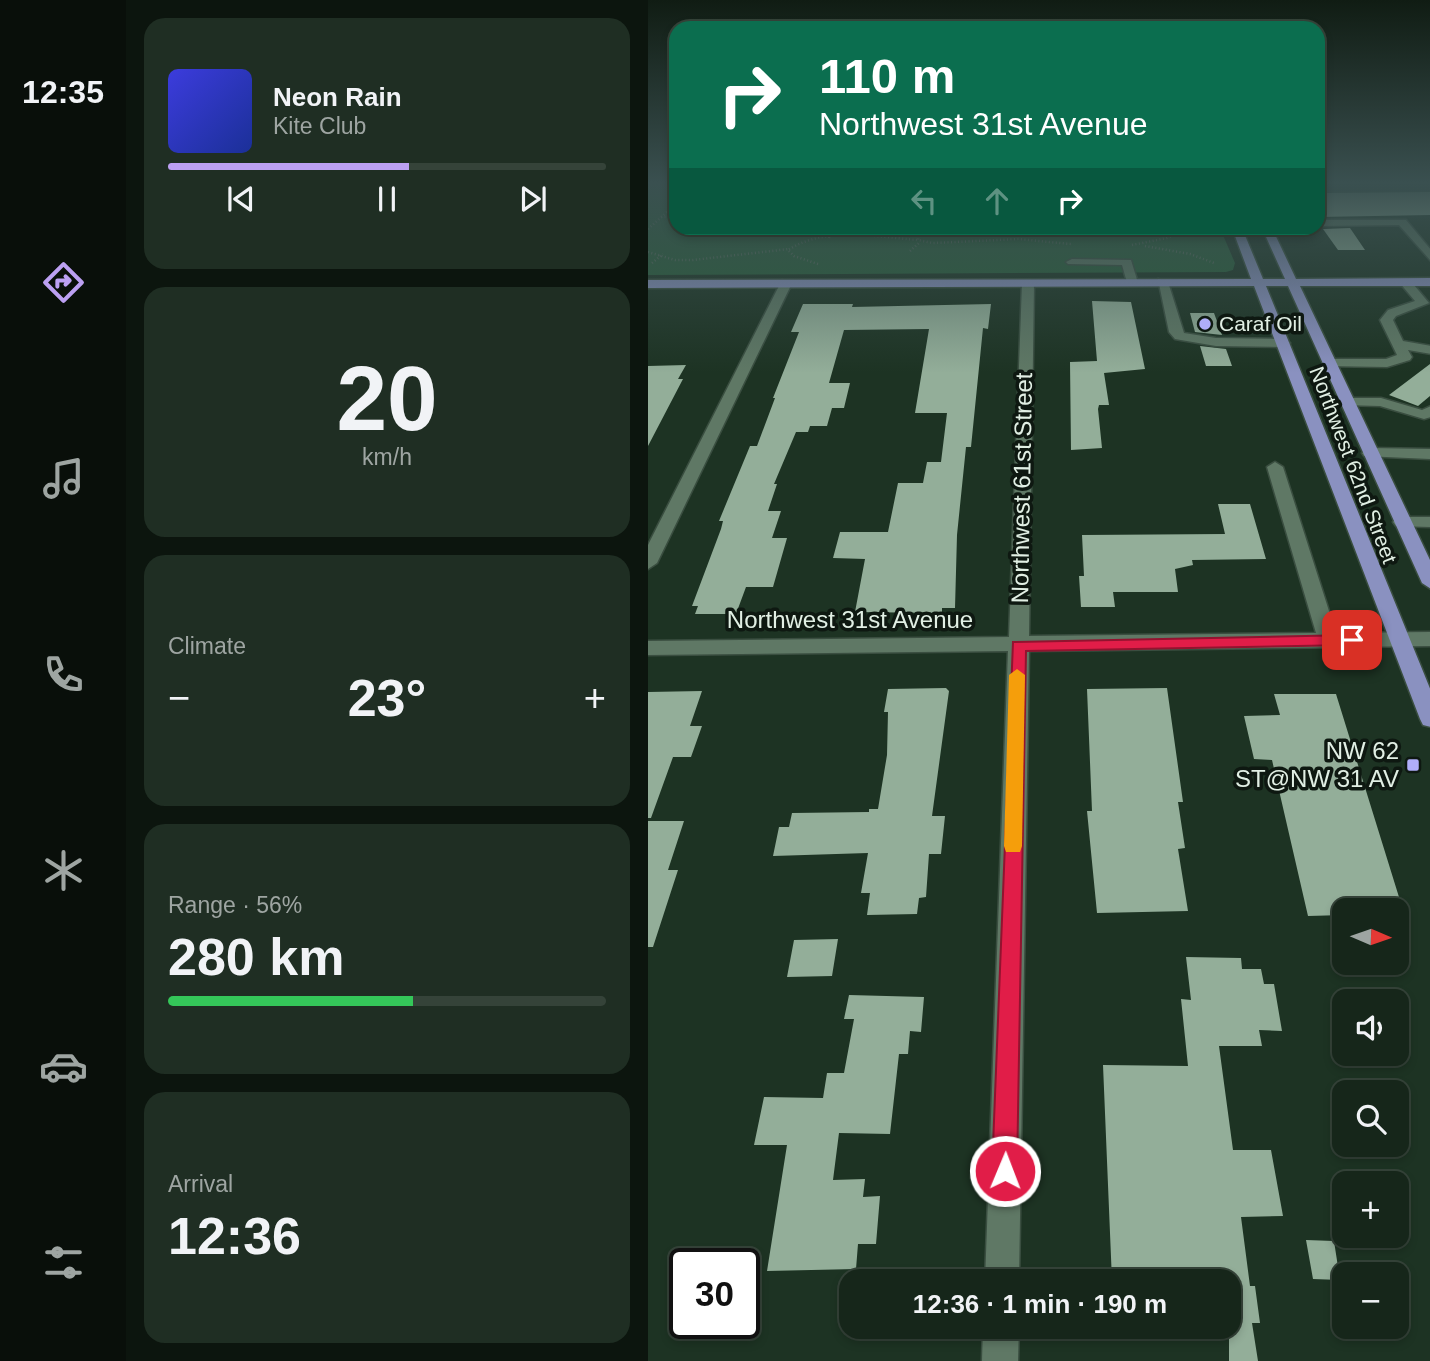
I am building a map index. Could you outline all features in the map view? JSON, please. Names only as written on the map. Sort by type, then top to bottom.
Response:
[{"type":"main road","name":"Northwest 62nd Street","points":[[1244,246],[1430,719]]},
{"type":"main road","name":"Northwest 62nd Street","points":[[1275,246],[1430,583]]},
{"type":"main road","points":[[648,284],[1430,282]]},
{"type":"street","points":[[1072,262],[1128,262],[1132,283]]},
{"type":"street","points":[[1162,282],[1176,332],[1180,336],[1216,342],[1283,343]]},
{"type":"street","points":[[1329,363],[1387,363],[1405,357],[1386,320],[1392,313],[1423,303],[1405,282]]},
{"type":"street","points":[[648,563],[786,283]]},
{"type":"street","name":"Northwest 61st Street","points":[[1002,1269],[1028,284]]},
{"type":"street","points":[[1399,344],[1430,350]]},
{"type":"street","points":[[1347,402],[1381,402],[1424,415],[1430,410]]},
{"type":"street","points":[[1370,453],[1430,454]]},
{"type":"street","points":[[1275,467],[1328,640]]},
{"type":"street","points":[[1402,522],[1430,522]]},
{"type":"street","name":"Northwest 31st Avenue","points":[[648,648],[1018,646],[1430,639]]},
{"type":"street","points":[[1000,1361],[1001,1339]]},
{"type":"path","points":[[648,252],[664,253],[675,261],[746,257],[797,246]]},
{"type":"path","points":[[910,251],[915,246]]},
{"type":"path","points":[[1126,246],[1131,246]]},
{"type":"path","points":[[1141,246],[1172,250],[1216,262]]},
{"type":"path","points":[[790,249],[789,253],[822,265]]},
{"type":"path","points":[[652,262],[658,254],[664,253]]},
{"type":"path","points":[[1209,265],[1223,260]]},
{"type":"green space","points":[[648,246],[1228,246],[1235,263],[1233,270],[1226,272],[648,275]]},
{"type":"building","points":[[1335,246],[1362,246],[1365,250],[1338,250]]},
{"type":"building","points":[[1092,301],[1131,302],[1145,369],[1104,373],[1109,405],[1099,405],[1098,409],[1102,448],[1071,450],[1070,362],[1097,361]]},
{"type":"building","points":[[803,304],[853,304],[852,307],[991,304],[988,329],[983,328],[971,447],[966,447],[957,535],[955,608],[942,608],[942,613],[855,612],[865,559],[833,558],[840,532],[888,532],[898,483],[923,483],[927,462],[941,462],[947,413],[915,413],[929,329],[844,330],[829,383],[850,383],[844,408],[832,408],[827,426],[810,426],[808,432],[796,432],[774,484],[777,484],[768,511],[781,511],[772,538],[787,538],[773,587],[746,587],[736,614],[695,614],[698,606],[692,606],[721,529],[723,521],[719,521],[750,446],[757,446],[799,332],[791,332]]},
{"type":"building","name":"Caraf Oil","points":[[1190,313],[1214,313],[1222,335],[1195,332]]},
{"type":"building","points":[[1200,346],[1226,349],[1232,366],[1206,366]]},
{"type":"building","points":[[1430,364],[1430,396],[1418,406],[1389,395]]},
{"type":"building","points":[[686,365],[678,379],[683,379],[648,446],[648,366]]},
{"type":"building","points":[[1218,504],[1250,504],[1266,559],[1192,560],[1193,565],[1175,569],[1178,592],[1113,592],[1115,607],[1081,607],[1079,576],[1084,576],[1082,535],[1225,534]]},
{"type":"building","points":[[946,688],[949,691],[932,816],[945,816],[941,854],[929,854],[926,897],[919,898],[917,914],[867,915],[870,893],[861,893],[868,853],[773,856],[779,827],[789,827],[792,813],[869,812],[869,809],[878,809],[887,755],[888,712],[884,712],[888,689]]},
{"type":"building","points":[[1167,688],[1183,802],[1178,802],[1185,848],[1178,849],[1188,911],[1097,913],[1087,811],[1092,811],[1087,689]]},
{"type":"building","points":[[702,691],[690,726],[702,726],[691,757],[673,757],[651,818],[648,818],[648,692]]},
{"type":"building","points":[[1274,694],[1336,694],[1399,898],[1332,898],[1332,915],[1308,916],[1272,760],[1254,759],[1244,716],[1280,715]]},
{"type":"building","points":[[648,821],[684,821],[668,870],[678,870],[653,947],[648,947]]},
{"type":"building","points":[[838,939],[832,976],[787,977],[794,940]]},
{"type":"building","points":[[1186,957],[1241,958],[1242,969],[1261,969],[1264,984],[1274,984],[1282,1031],[1259,1030],[1262,1046],[1219,1046],[1233,1150],[1271,1150],[1283,1216],[1241,1217],[1250,1286],[1255,1286],[1260,1323],[1252,1323],[1258,1361],[1229,1361],[1229,1339],[1241,1339],[1241,1269],[1112,1269],[1103,1065],[1188,1066],[1181,999],[1191,1000]]},
{"type":"building","points":[[849,995],[924,997],[921,1032],[910,1031],[908,1054],[899,1054],[890,1134],[839,1133],[833,1180],[865,1179],[863,1197],[880,1196],[876,1244],[858,1244],[856,1269],[767,1271],[787,1145],[754,1145],[764,1097],[823,1098],[827,1073],[844,1073],[854,1019],[844,1019]]},
{"type":"building","points":[[1306,1240],[1332,1241],[1337,1262],[1332,1262],[1332,1280],[1313,1279]]},
{"type":"slow traffic","points":[[1013,846],[1017,675]]},
{"type":"place","name":"Caraf Oil","points":[[1205,324]]},
{"type":"place","name":"NW 62 ST@NW 31 AV","points":[[1413,765]]},
{"type":"route","points":[[1005,1171],[1018,646],[1352,640]]}]
